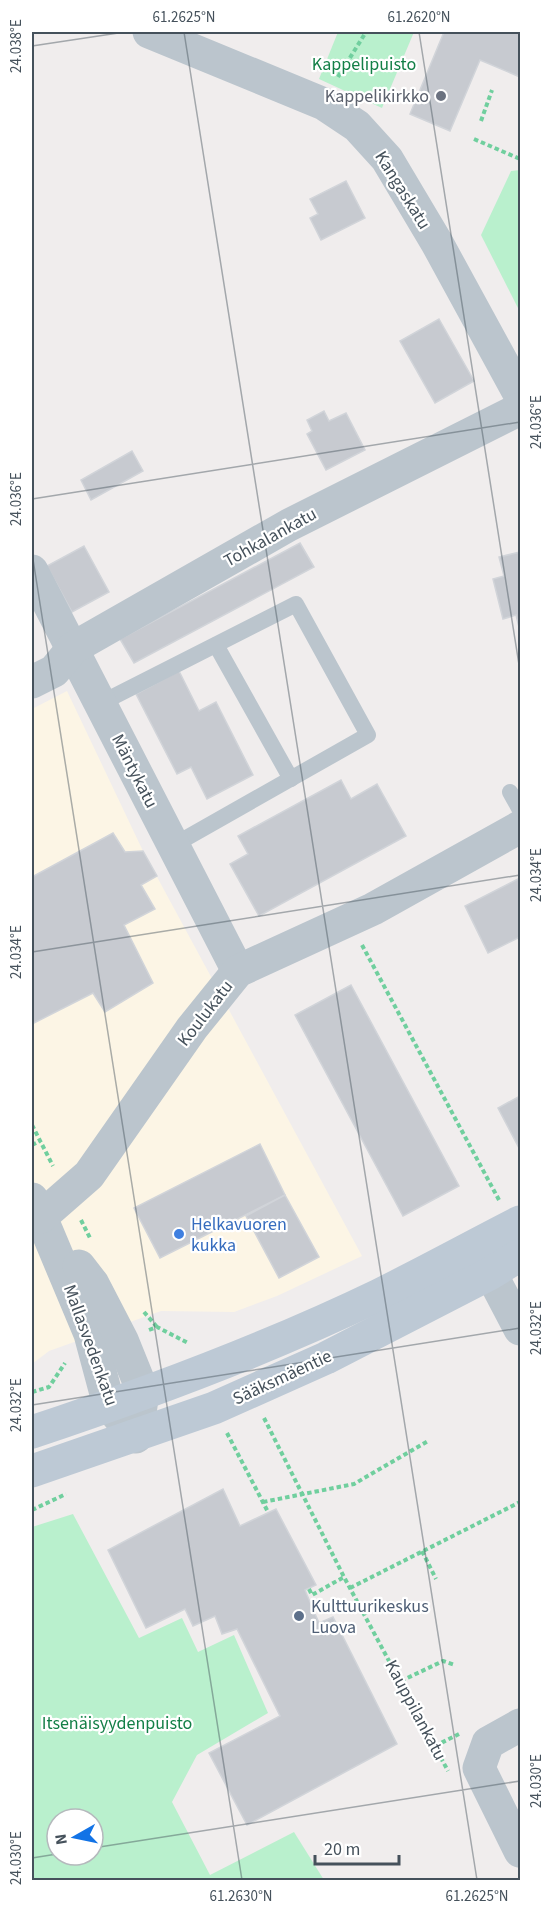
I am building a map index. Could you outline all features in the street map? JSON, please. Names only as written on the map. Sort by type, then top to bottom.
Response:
[{"type":"main road","name":"Sääksmäentie","points":[[32,1432],[200,1372],[304,1329],[378,1295],[476,1245],[511,1214]]},
{"type":"main road","name":"Sääksmäentie","points":[[32,1471],[136,1437],[213,1408],[326,1358],[491,1274],[520,1255]]},
{"type":"street","name":"Kangaskatu","points":[[149,32],[324,104],[357,126],[387,159],[520,395]]},
{"type":"street","name":"Tohkalankatu","points":[[32,682],[54,671],[73,648],[289,525],[520,409]]},
{"type":"street","name":"Mäntykatu","points":[[32,570],[238,971]]},
{"type":"street","name":"Koulukatu","points":[[36,1208],[68,1194],[89,1175],[192,1028],[238,971],[373,909],[520,827]]},
{"type":"street","name":"Mallasvedenkatu","points":[[36,1208],[76,1298],[143,1392],[136,1437]]},
{"type":"street","points":[[476,1245],[520,1329]]},
{"type":"street","name":"Mallasvedenkatu","points":[[108,1345],[109,1405],[136,1437]]},
{"type":"street","points":[[520,1725],[488,1743],[465,1772],[499,1811],[520,1851]]},
{"type":"lane","points":[[101,703],[296,604],[368,735],[174,845]]},
{"type":"lane","points":[[216,645],[291,779]]},
{"type":"lane","points":[[510,792],[520,810]]},
{"type":"path","points":[[324,104],[366,32]]},
{"type":"path","points":[[481,121],[492,90]]},
{"type":"path","points":[[474,139],[520,159]]},
{"type":"path","points":[[362,944],[511,1214]]},
{"type":"path","points":[[32,1125],[93,1244]]},
{"type":"path","points":[[32,1145],[40,1141]]},
{"type":"path","points":[[138,1304],[157,1327],[190,1344]]},
{"type":"path","points":[[32,1392],[49,1387],[69,1357],[157,1327]]},
{"type":"path","name":"Kauppilankatu","points":[[263,1418],[344,1577],[401,1681],[465,1772]]},
{"type":"path","points":[[227,1434],[268,1512]]},
{"type":"path","points":[[263,1503],[354,1484],[428,1441]]},
{"type":"path","points":[[350,1588],[520,1502]]},
{"type":"path","points":[[422,1551],[436,1579]]},
{"type":"path","points":[[309,1589],[312,1595],[344,1577]]},
{"type":"path","points":[[401,1681],[442,1661],[455,1665]]},
{"type":"shaded area","points":[[67,691],[143,851],[362,1256],[277,1296],[234,1312],[161,1311],[49,1351],[32,1364],[32,709]]},
{"type":"green space","name":"Kappelipuisto","points":[[338,32],[414,32],[382,108],[319,79]]},
{"type":"green space","points":[[520,170],[520,312],[481,235],[511,171]]},
{"type":"green space","name":"Itsenäisyydenpuisto","points":[[73,1514],[139,1638],[182,1618],[198,1652],[234,1635],[268,1713],[197,1755],[172,1802],[210,1875],[294,1832],[324,1880],[32,1880],[32,1527]]},
{"type":"building","name":"Kappelikirkko","points":[[444,32],[520,32],[520,77],[480,60],[450,131],[410,114]]},
{"type":"building","points":[[346,181],[365,218],[321,240],[310,218],[318,214],[310,199]]},
{"type":"building","points":[[439,319],[474,381],[435,403],[400,341]]},
{"type":"building","points":[[324,411],[329,421],[346,413],[365,450],[326,470],[307,434],[312,431],[307,420]]},
{"type":"building","points":[[132,451],[143,471],[91,500],[81,480]]},
{"type":"building","points":[[300,543],[314,567],[134,663],[120,639]]},
{"type":"building","points":[[84,546],[109,592],[72,612],[47,566]]},
{"type":"building","points":[[520,552],[520,631],[516,615],[503,619],[493,579],[504,576],[499,557]]},
{"type":"building","points":[[179,671],[199,711],[216,702],[253,775],[207,799],[191,767],[177,774],[136,694]]},
{"type":"building","points":[[341,780],[351,799],[377,784],[406,836],[259,916],[230,864],[248,854],[238,836]]},
{"type":"building","points":[[113,833],[125,852],[143,851],[157,876],[141,885],[155,909],[124,925],[153,983],[105,1012],[93,993],[32,1024],[32,877]]},
{"type":"building","points":[[520,878],[520,937],[488,953],[465,906]]},
{"type":"building","points":[[351,985],[459,1186],[403,1216],[295,1015]]},
{"type":"building","points":[[520,1096],[520,1150],[498,1108]]},
{"type":"building","points":[[260,1144],[285,1195],[160,1258],[134,1208]]},
{"type":"building","points":[[285,1195],[319,1257],[279,1278],[246,1216]]},
{"type":"building","points":[[223,1489],[240,1526],[276,1509],[316,1585],[305,1590],[319,1623],[333,1617],[397,1744],[247,1825],[209,1753],[280,1716],[237,1629],[222,1634],[215,1616],[193,1626],[185,1609],[146,1628],[108,1550]]},
{"type":"place","name":"Kappelikirkko","points":[[441,96]]},
{"type":"place","name":"Helkavuoren kukka","points":[[179,1234]]},
{"type":"place","name":"Kulttuurikeskus Luova","points":[[299,1616]]}]
